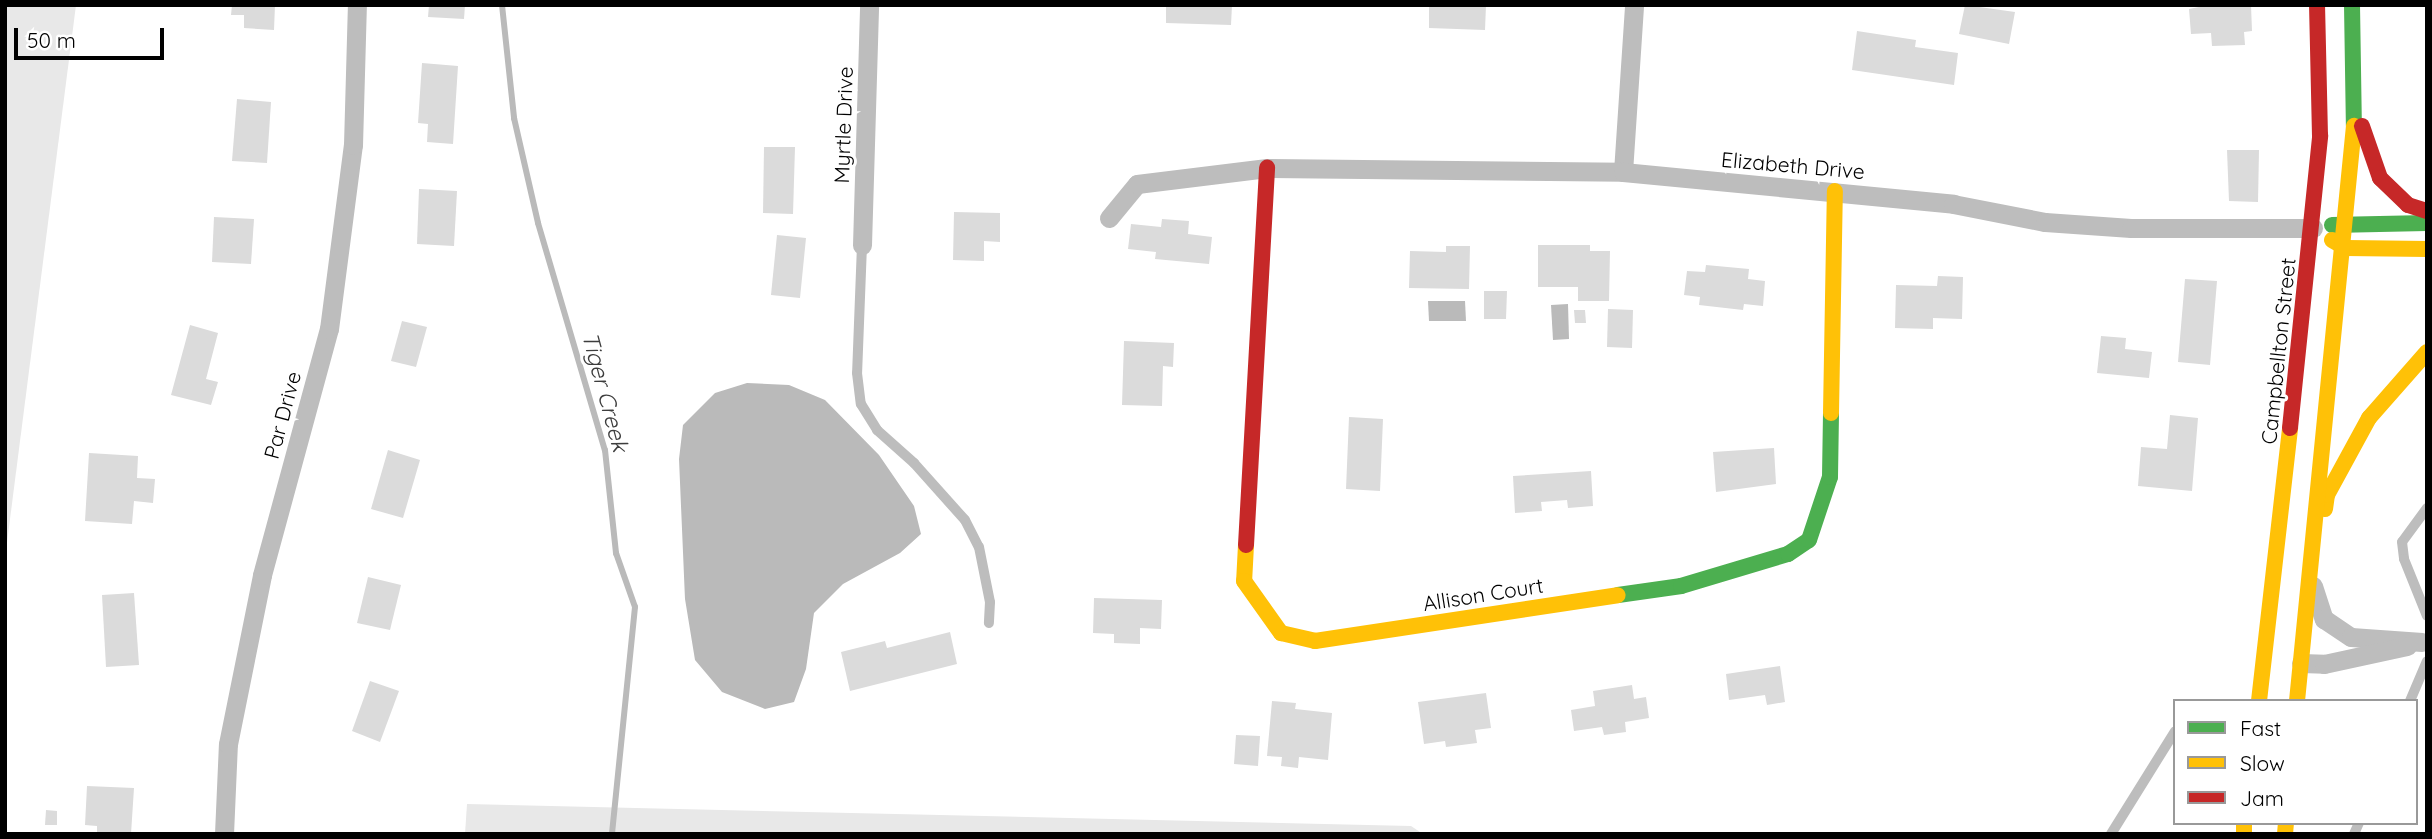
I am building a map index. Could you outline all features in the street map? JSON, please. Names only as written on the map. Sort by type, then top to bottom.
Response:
[{"type":"main road","name":"Campbellton Street","points":[[2259,699],[2313,228],[2320,136],[2317,5]]},
{"type":"main road","points":[[2297,699],[2311,579],[2322,436],[2348,223],[2356,102],[2352,5]]},
{"type":"main road","points":[[2356,102],[2380,178],[2408,205],[2427,211]]},
{"type":"main road","name":"Allison Court","points":[[1266,167],[1244,581],[1281,633],[1315,641],[1681,586],[1788,554],[1809,540],[1830,477],[1835,191]]},
{"type":"main road","points":[[2313,228],[2348,223],[2427,223]]},
{"type":"main road","points":[[2313,228],[2346,248],[2427,249]]},
{"type":"main road","points":[[2311,579],[2327,495],[2370,418],[2427,352]]},
{"type":"main road","points":[[2274,572],[2288,655],[2301,663]]},
{"type":"street","name":"Par Drive","points":[[224,834],[228,744],[264,566],[331,316],[354,145],[358,5]]},
{"type":"street","name":"Myrtle Drive","points":[[862,245],[869,5]]},
{"type":"street","points":[[1623,172],[1634,5]]},
{"type":"street","name":"Elizabeth Drive","points":[[1109,218],[1137,184],[1266,167],[1623,172],[1953,204],[2057,223],[2131,228],[2313,228]]},
{"type":"street","points":[[2311,579],[2324,619],[2341,631],[2361,639],[2425,648]]},
{"type":"street","points":[[2301,663],[2425,648]]},
{"type":"lane","points":[[862,245],[856,373],[861,404],[877,430],[914,463],[965,520],[979,547],[990,602],[989,624]]},
{"type":"lane","points":[[2427,508],[2402,542],[2404,559],[2427,616]]},
{"type":"lane","points":[[2411,699],[2425,648]]},
{"type":"lane","points":[[2111,834],[2173,734]]},
{"type":"shaded area","points":[[5,5],[76,5],[5,558]]},
{"type":"shaded area","points":[[1428,301],[1465,301],[1466,321],[1429,321]]},
{"type":"shaded area","points":[[1568,304],[1569,339],[1553,340],[1551,305]]},
{"type":"shaded area","points":[[747,383],[789,385],[825,400],[879,455],[914,506],[921,534],[900,553],[843,584],[814,613],[806,669],[794,702],[765,709],[722,692],[695,660],[685,599],[679,459],[683,425],[715,393]]},
{"type":"shaded area","points":[[467,804],[1411,826],[1423,834],[465,834]]},
{"type":"building","points":[[232,5],[275,5],[274,30],[244,28],[244,15],[231,15]]},
{"type":"building","points":[[429,5],[465,5],[464,19],[428,17]]},
{"type":"building","points":[[1166,5],[1232,5],[1231,25],[1166,23]]},
{"type":"building","points":[[1429,5],[1486,5],[1485,30],[1429,28]]},
{"type":"building","points":[[1965,5],[2015,12],[2009,44],[1959,34]]},
{"type":"building","points":[[2209,5],[2251,5],[2252,31],[2244,32],[2245,45],[2212,46],[2211,33],[2191,34],[2189,9]]},
{"type":"building","points":[[1857,31],[1916,40],[1915,47],[1958,53],[1954,85],[1852,70]]},
{"type":"building","points":[[422,63],[458,66],[453,144],[427,142],[428,124],[418,123]]},
{"type":"building","points":[[237,99],[271,102],[267,163],[232,161]]},
{"type":"building","points":[[764,147],[795,147],[793,214],[763,213]]},
{"type":"building","points":[[2227,150],[2259,150],[2258,202],[2229,201]]},
{"type":"building","points":[[419,189],[457,191],[454,246],[417,244]]},
{"type":"building","points":[[954,212],[1000,213],[1000,242],[984,241],[984,261],[953,260]]},
{"type":"building","points":[[214,217],[254,219],[251,264],[212,262]]},
{"type":"building","points":[[1162,219],[1189,221],[1188,234],[1212,237],[1209,264],[1155,259],[1156,252],[1128,249],[1131,224],[1161,227]]},
{"type":"building","points":[[777,235],[806,238],[800,298],[771,295]]},
{"type":"building","points":[[1538,245],[1590,245],[1590,251],[1610,251],[1609,301],[1578,301],[1578,287],[1538,287]]},
{"type":"building","points":[[1446,246],[1470,246],[1469,289],[1409,288],[1410,251],[1446,252]]},
{"type":"building","points":[[1706,265],[1749,269],[1748,279],[1765,281],[1763,306],[1744,304],[1743,310],[1699,305],[1700,297],[1684,295],[1687,271],[1705,272]]},
{"type":"building","points":[[1938,276],[1963,277],[1962,319],[1933,318],[1933,329],[1895,328],[1896,285],[1937,286]]},
{"type":"building","points":[[2185,279],[2217,281],[2210,365],[2178,362]]},
{"type":"building","points":[[1484,291],[1507,291],[1506,319],[1484,319]]},
{"type":"building","points":[[1608,309],[1633,310],[1632,348],[1607,347]]},
{"type":"building","points":[[1574,310],[1585,310],[1586,323],[1575,323]]},
{"type":"building","points":[[402,321],[427,327],[416,367],[391,361]]},
{"type":"building","points":[[190,325],[218,333],[206,379],[218,382],[211,405],[171,395]]},
{"type":"building","points":[[2101,336],[2126,338],[2125,349],[2152,352],[2149,378],[2097,373]]},
{"type":"building","points":[[1124,341],[1174,343],[1173,367],[1163,366],[1162,406],[1122,405]]},
{"type":"building","points":[[2170,415],[2198,418],[2192,491],[2138,486],[2141,447],[2167,449]]},
{"type":"building","points":[[1349,417],[1383,419],[1380,491],[1346,489]]},
{"type":"building","points":[[1774,448],[1776,484],[1716,492],[1713,452]]},
{"type":"building","points":[[388,450],[420,460],[403,518],[371,509]]},
{"type":"building","points":[[89,453],[138,456],[137,478],[155,479],[153,503],[134,501],[132,524],[85,521]]},
{"type":"building","points":[[1591,471],[1593,506],[1568,508],[1567,500],[1541,502],[1542,511],[1515,513],[1513,476]]},
{"type":"building","points":[[368,577],[401,585],[390,630],[357,623]]},
{"type":"building","points":[[134,593],[139,665],[106,667],[102,595]]},
{"type":"building","points":[[1094,598],[1162,600],[1161,629],[1140,628],[1140,644],[1114,643],[1114,634],[1093,633]]},
{"type":"building","points":[[950,632],[957,664],[850,691],[841,652],[885,641],[887,648]]},
{"type":"building","points":[[1780,666],[1785,702],[1767,705],[1765,695],[1729,700],[1726,674]]},
{"type":"building","points":[[370,681],[399,691],[380,742],[352,731]]},
{"type":"building","points":[[1632,685],[1634,699],[1646,697],[1649,718],[1625,722],[1626,732],[1604,735],[1602,727],[1574,731],[1571,710],[1595,706],[1593,691]]},
{"type":"building","points":[[1486,693],[1491,728],[1475,730],[1477,743],[1446,747],[1445,741],[1424,744],[1418,702]]},
{"type":"building","points":[[1272,701],[1296,703],[1295,709],[1332,713],[1328,760],[1299,757],[1298,768],[1281,766],[1282,757],[1267,756]]},
{"type":"building","points":[[1236,735],[1260,736],[1258,766],[1234,764]]},
{"type":"building","points":[[87,786],[134,788],[131,834],[97,834],[97,826],[85,825]]},
{"type":"building","points":[[46,810],[57,811],[57,825],[45,825]]},
{"type":"waterway","name":"Tiger Creek","points":[[502,5],[514,118],[538,223],[605,450],[616,553],[635,607],[612,834]]},
{"type":"traffic: fast","points":[[2352,5],[2354,126]]},
{"type":"traffic: fast","points":[[2332,225],[2427,223]]},
{"type":"traffic: fast","points":[[1618,595],[1681,586],[1788,554],[1809,540],[1830,477],[1831,413]]},
{"type":"traffic: slow","points":[[2297,699],[2354,126]]},
{"type":"traffic: slow","points":[[1831,413],[1835,191]]},
{"type":"traffic: slow","points":[[2332,240],[2346,248],[2427,249]]},
{"type":"traffic: slow","points":[[2325,509],[2327,495],[2369,418],[2427,352]]},
{"type":"traffic: slow","points":[[2259,699],[2290,428]]},
{"type":"traffic: slow","points":[[1246,545],[1244,581],[1281,633],[1315,641],[1618,595]]},
{"type":"traffic: slow","points":[[2244,825],[2244,834]]},
{"type":"traffic: slow","points":[[2285,834],[2286,825]]},
{"type":"traffic: jam","points":[[2290,428],[2320,136],[2317,5]]},
{"type":"traffic: jam","points":[[2362,126],[2380,178],[2408,205],[2427,211]]},
{"type":"traffic: jam","points":[[1246,545],[1267,168]]}]
